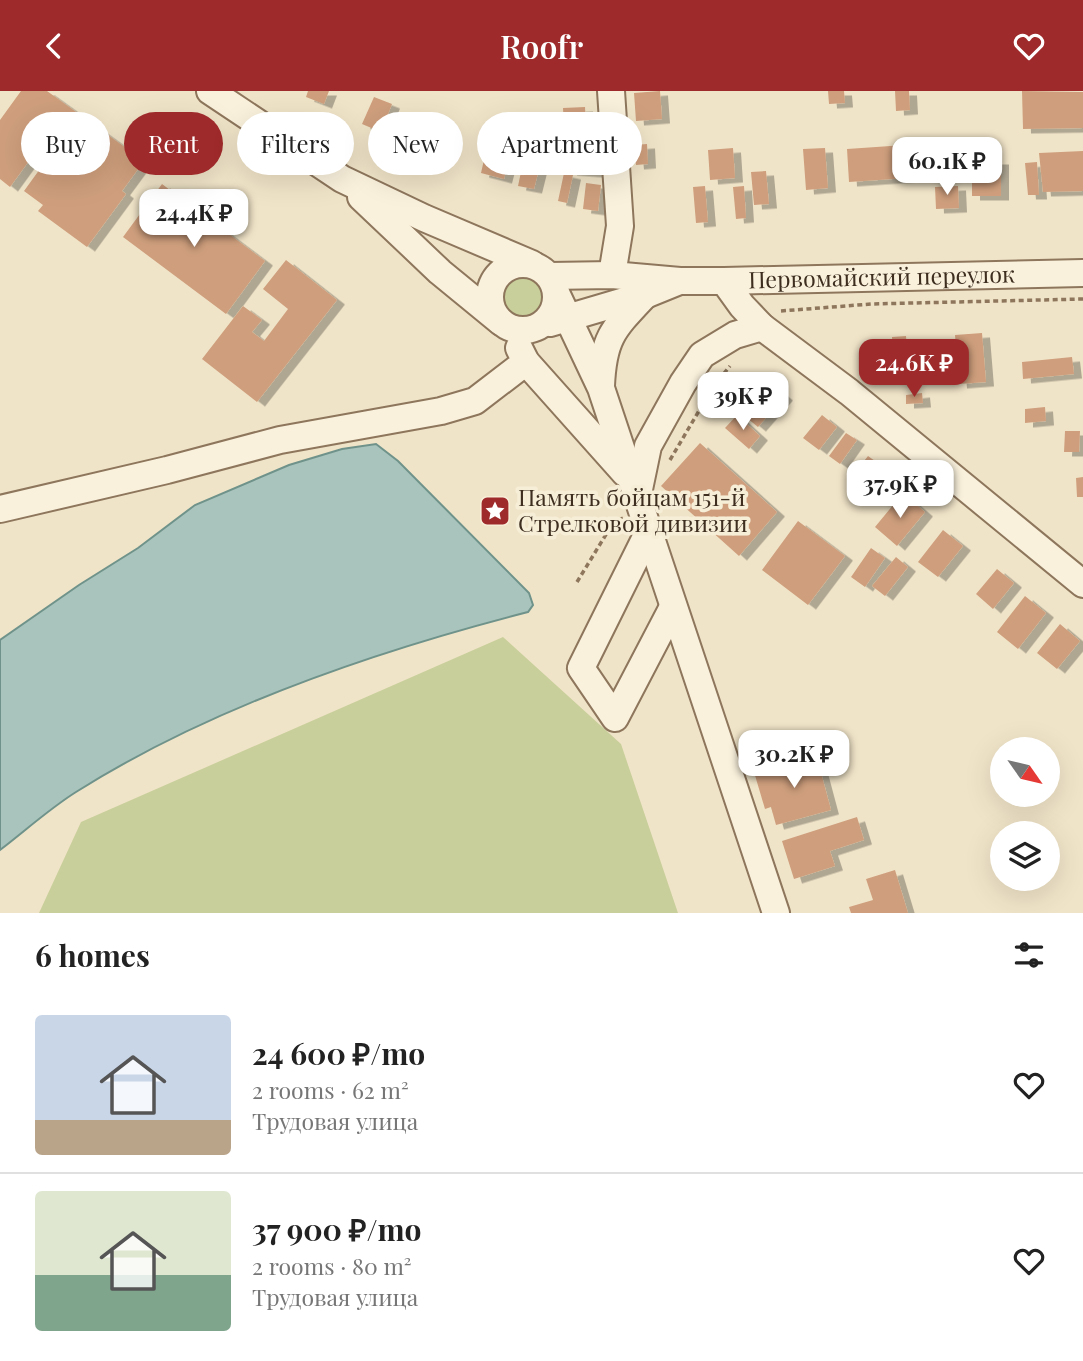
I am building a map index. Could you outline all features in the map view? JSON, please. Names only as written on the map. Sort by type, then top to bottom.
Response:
[{"type":"street","name":"Первомайский переулок","points":[[210,91],[342,179],[424,218],[552,288],[645,295],[680,281]]},
{"type":"street","points":[[611,91],[620,226],[612,275]]},
{"type":"street","name":"Первомайский переулок","points":[[342,179],[440,272],[505,325],[529,330],[539,327],[552,288]]},
{"type":"street","points":[[640,504],[526,362],[505,325],[494,313],[490,292],[500,272],[510,266],[521,263],[552,288],[601,388],[640,504],[673,607],[690,650],[776,913]]},
{"type":"street","name":"Первомайский переулок","points":[[552,288],[612,275],[680,281],[724,281],[1083,273]]},
{"type":"street","points":[[724,281],[762,327],[849,392],[1083,584]]},
{"type":"street","points":[[601,388],[602,358],[609,338],[623,318],[645,295]]},
{"type":"street","points":[[673,607],[615,718],[581,668],[640,504],[648,446],[677,392],[702,355],[735,335],[762,327]]},
{"type":"street","points":[[0,509],[280,440],[441,411],[475,401],[526,362]]},
{"type":"path","points":[[762,327],[774,311],[871,304],[1083,299]]},
{"type":"path","points":[[669,462],[713,387],[731,366]]},
{"type":"path","points":[[577,582],[613,523],[640,504]]},
{"type":"green space","points":[[525,274],[534,275],[541,280],[546,287],[546,305],[541,312],[534,317],[525,318],[516,317],[509,312],[504,305],[503,296],[504,287],[509,280],[516,275]]},
{"type":"green space","points":[[503,637],[621,744],[678,913],[39,913],[81,822]]},
{"type":"water","points":[[376,444],[398,461],[529,593],[533,605],[528,612],[470,627],[353,664],[237,708],[127,762],[76,792],[0,850],[0,640],[138,548],[195,505],[289,465],[342,449]]},
{"type":"building","points":[[21,91],[47,91],[76,112],[21,112],[21,172],[10,187],[0,179],[0,120]]},
{"type":"building","points":[[308,91],[329,91],[324,104],[306,97]]},
{"type":"building","points":[[660,91],[662,119],[642,121],[642,112],[635,112],[634,93]]},
{"type":"building","points":[[828,91],[844,91],[845,103],[829,104]]},
{"type":"building","points":[[895,91],[909,91],[910,110],[896,111]]},
{"type":"building","points":[[1022,91],[1083,92],[1083,128],[1023,129]]},
{"type":"building","points":[[374,97],[392,104],[389,112],[368,112],[368,127],[362,124]]},
{"type":"building","points":[[585,107],[585,112],[563,112],[563,108]]},
{"type":"building","points":[[110,136],[124,147],[124,175],[134,175],[122,191],[126,194],[87,247],[38,211],[43,205],[24,191],[36,175],[110,175]]},
{"type":"building","points":[[642,144],[647,144],[648,164],[642,164]]},
{"type":"building","points":[[905,145],[907,178],[849,182],[847,149]]},
{"type":"building","points":[[733,148],[735,178],[710,180],[708,150]]},
{"type":"building","points":[[825,148],[828,188],[806,190],[803,149]]},
{"type":"building","points":[[1083,151],[1083,191],[1043,192],[1039,153]]},
{"type":"building","points":[[972,160],[1001,160],[1001,196],[972,196]]},
{"type":"building","points":[[1037,162],[1039,195],[1028,195],[1025,163]]},
{"type":"building","points":[[766,171],[769,204],[754,205],[751,172]]},
{"type":"building","points":[[489,175],[505,175],[504,179]]},
{"type":"building","points":[[520,175],[538,175],[534,189],[518,186]]},
{"type":"building","points":[[564,175],[573,175],[567,203],[558,201]]},
{"type":"building","points":[[586,183],[601,185],[598,211],[583,209]]},
{"type":"building","points":[[162,184],[265,261],[226,314],[123,237]]},
{"type":"building","points":[[705,186],[708,222],[696,223],[693,187]]},
{"type":"building","points":[[744,186],[746,218],[736,219],[733,187]]},
{"type":"building","points":[[958,186],[959,208],[936,209],[935,187]]},
{"type":"building","points":[[286,260],[337,300],[257,402],[202,359],[243,306],[262,320],[252,332],[264,341],[288,309],[263,289]]},
{"type":"building","points":[[982,333],[986,382],[959,384],[955,335]]},
{"type":"building","points":[[906,336],[909,378],[895,379],[892,337]]},
{"type":"building","points":[[1072,357],[1074,374],[1023,379],[1022,362]]},
{"type":"building","points":[[757,372],[785,396],[758,427],[730,404]]},
{"type":"building","points":[[922,393],[923,403],[906,404],[906,395]]},
{"type":"building","points":[[1045,407],[1046,421],[1025,423],[1025,409]]},
{"type":"building","points":[[737,415],[760,436],[749,449],[725,428]]},
{"type":"building","points":[[822,415],[837,427],[819,450],[803,438]]},
{"type":"building","points":[[1065,431],[1080,431],[1079,452],[1064,452]]},
{"type":"building","points":[[846,433],[857,440],[840,464],[829,456]]},
{"type":"building","points":[[700,443],[777,512],[739,556],[661,486]]},
{"type":"building","points":[[868,456],[882,466],[861,494],[847,483]]},
{"type":"building","points":[[1083,477],[1083,497],[1077,497],[1076,478]]},
{"type":"building","points":[[903,493],[925,512],[897,546],[875,527]]},
{"type":"building","points":[[798,521],[845,556],[808,605],[762,570]]},
{"type":"building","points":[[943,530],[963,546],[938,577],[918,562]]},
{"type":"building","points":[[871,548],[885,558],[865,587],[851,577]]},
{"type":"building","points":[[896,557],[908,567],[885,596],[872,586]]},
{"type":"building","points":[[997,569],[1014,583],[993,609],[976,594]]},
{"type":"building","points":[[1025,596],[1046,613],[1018,649],[997,632]]},
{"type":"building","points":[[1060,624],[1080,641],[1057,669],[1037,653]]},
{"type":"building","points":[[816,754],[831,810],[776,825],[771,807],[765,809],[754,772]]},
{"type":"building","points":[[857,817],[864,840],[830,851],[835,866],[794,879],[782,841]]},
{"type":"building","points":[[895,870],[908,913],[851,913],[849,907],[873,900],[866,879]]},
{"type":"place","name":"Память бойцам 151-й Стрелковой дивизии","points":[[495,511]]}]
